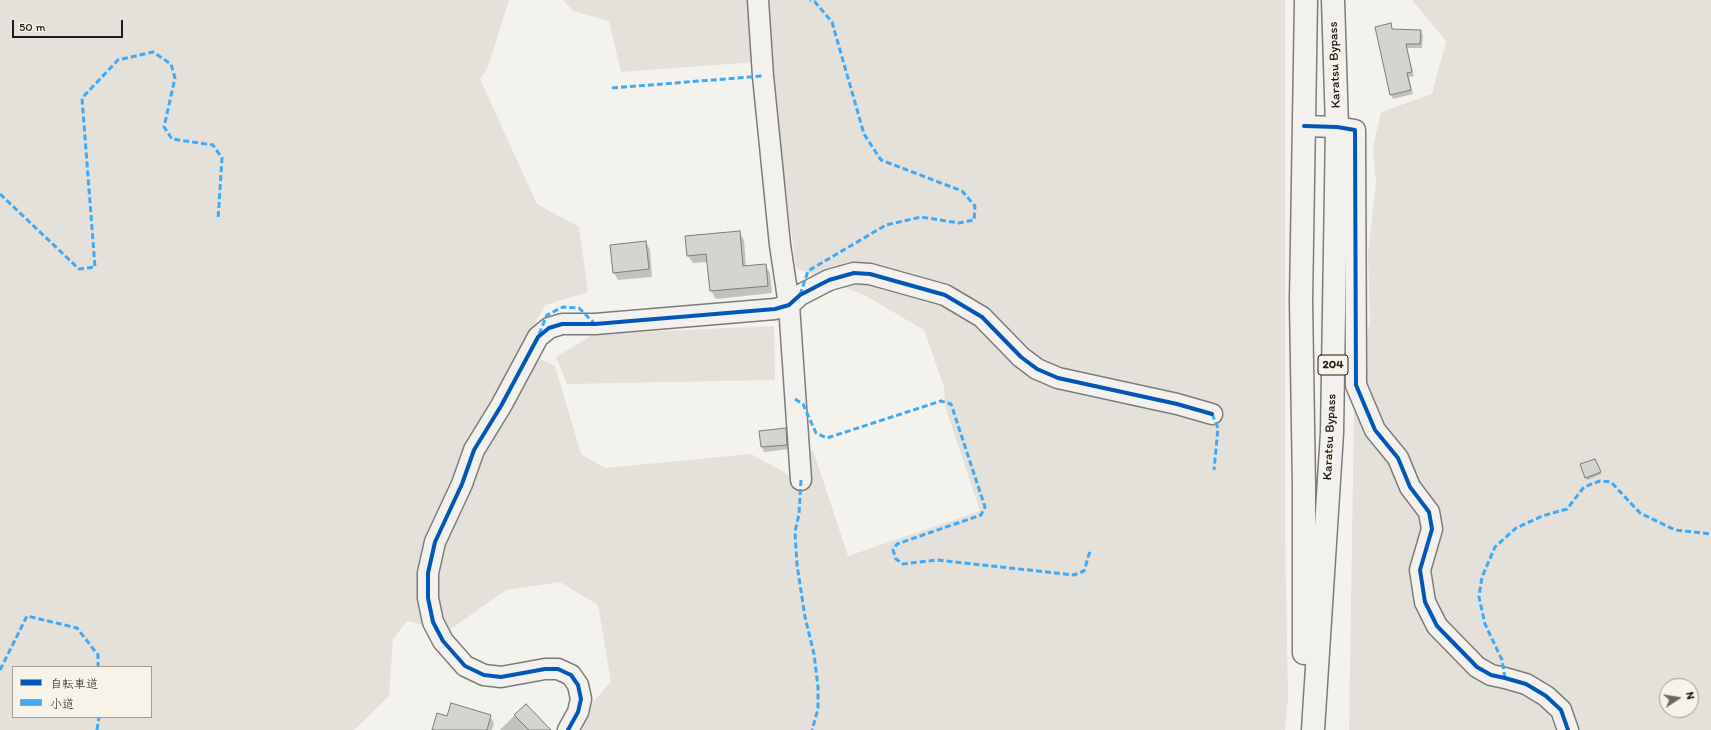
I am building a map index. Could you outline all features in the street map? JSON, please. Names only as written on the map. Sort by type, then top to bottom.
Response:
[{"type":"highway","name":"Karatsu Bypass","points":[[1306,0],[1301,301],[1306,730]]},
{"type":"highway","name":"Karatsu Bypass","points":[[1313,730],[1332,433],[1337,127],[1333,0]]},
{"type":"street","points":[[758,0],[763,76],[780,245],[789,305],[801,480]]},
{"type":"street","points":[[1304,126],[1337,127],[1355,130],[1356,385],[1375,430],[1398,458],[1410,487],[1428,512],[1432,529],[1420,570],[1425,602],[1438,626],[1477,667],[1491,675],[1526,684],[1546,696],[1561,710],[1568,730]]},
{"type":"street","points":[[568,730],[578,712],[581,698],[578,685],[571,676],[558,669],[545,669],[500,677],[484,675],[465,666],[442,642],[433,622],[428,598],[428,573],[435,542],[462,484],[474,450],[501,406],[538,336],[548,328],[562,324],[603,324],[775,309],[789,305],[800,295],[829,280],[854,273],[870,274],[945,295],[982,316],[1021,357],[1037,369],[1058,378],[1177,404],[1212,414]]},
{"type":"shaded area","points":[[0,0],[509,0],[488,67],[480,79],[537,204],[579,227],[588,292],[545,305],[468,447],[538,358],[555,366],[581,454],[605,468],[751,454],[791,476],[813,450],[848,556],[980,511],[945,406],[944,387],[924,330],[864,295],[796,268],[769,61],[621,72],[609,21],[573,11],[563,0],[1285,0],[1285,536],[1288,698],[1285,730],[582,730],[593,702],[611,682],[598,605],[560,582],[506,590],[448,631],[407,621],[393,639],[389,696],[354,730],[0,730]]},
{"type":"shaded area","points":[[1412,0],[1711,0],[1711,730],[1576,730],[1552,691],[1481,665],[1463,669],[1542,702],[1556,730],[1349,730],[1354,413],[1370,321],[1368,254],[1376,183],[1373,147],[1381,112],[1432,94],[1446,41]]},
{"type":"shaded area","points":[[774,326],[775,380],[567,384],[556,357],[594,334]]},
{"type":"building","points":[[1391,23],[1392,29],[1421,30],[1420,44],[1406,44],[1412,72],[1407,73],[1411,90],[1390,95],[1375,27]]},
{"type":"building","points":[[740,231],[743,266],[766,264],[768,286],[710,291],[706,254],[687,256],[685,236]]},
{"type":"building","points":[[646,241],[649,269],[613,273],[610,245]]},
{"type":"building","points":[[786,428],[787,445],[761,447],[759,431]]},
{"type":"building","points":[[1595,459],[1601,472],[1585,478],[1580,464]]},
{"type":"building","points":[[451,703],[491,715],[487,730],[432,730],[437,713],[447,716]]},
{"type":"building","points":[[526,704],[551,730],[529,730],[514,715]]},
{"type":"marked path","points":[[800,295],[808,271],[886,225],[921,217],[959,223],[974,220],[975,206],[962,191],[881,160],[864,134],[832,22],[815,2],[810,0]]},
{"type":"marked path","points":[[0,194],[79,269],[95,267],[82,98],[118,60],[153,52],[171,64],[175,78],[164,127],[172,139],[213,145],[222,158],[218,220]]},
{"type":"marked path","points":[[612,88],[763,76]]},
{"type":"marked path","points":[[539,334],[547,315],[563,307],[579,308],[595,324]]},
{"type":"marked path","points":[[795,399],[803,404],[816,433],[827,438],[941,401],[951,404],[985,507],[981,515],[897,544],[893,550],[896,559],[903,564],[937,560],[1074,575],[1084,571],[1090,551]]},
{"type":"marked path","points":[[1212,414],[1218,428],[1214,470]]},
{"type":"marked path","points":[[801,480],[799,514],[795,532],[797,565],[805,617],[814,654],[818,687],[818,709],[812,730]]},
{"type":"marked path","points":[[1505,678],[1502,660],[1485,624],[1479,597],[1482,577],[1495,547],[1516,528],[1542,516],[1567,509],[1584,487],[1600,481],[1611,482],[1640,513],[1675,530],[1711,534]]},
{"type":"marked path","points":[[0,670],[27,616],[77,628],[98,655],[98,666]]},
{"type":"marked path","points":[[97,730],[99,718]]},
{"type":"cycle path","points":[[1304,126],[1337,127],[1355,130],[1356,385],[1375,430],[1398,458],[1410,487],[1429,512],[1432,529],[1420,570],[1425,602],[1437,626],[1477,667],[1491,675],[1526,684],[1546,696],[1561,710],[1568,730]]},
{"type":"cycle path","points":[[568,730],[578,712],[581,699],[578,685],[571,675],[558,669],[545,669],[501,677],[484,675],[465,666],[443,641],[433,622],[428,598],[428,573],[435,542],[462,484],[474,450],[501,406],[538,337],[549,328],[562,324],[595,324],[775,309],[789,305],[800,295],[829,280],[854,273],[870,274],[945,295],[982,317],[1021,357],[1037,369],[1058,378],[1177,404],[1212,414]]}]
